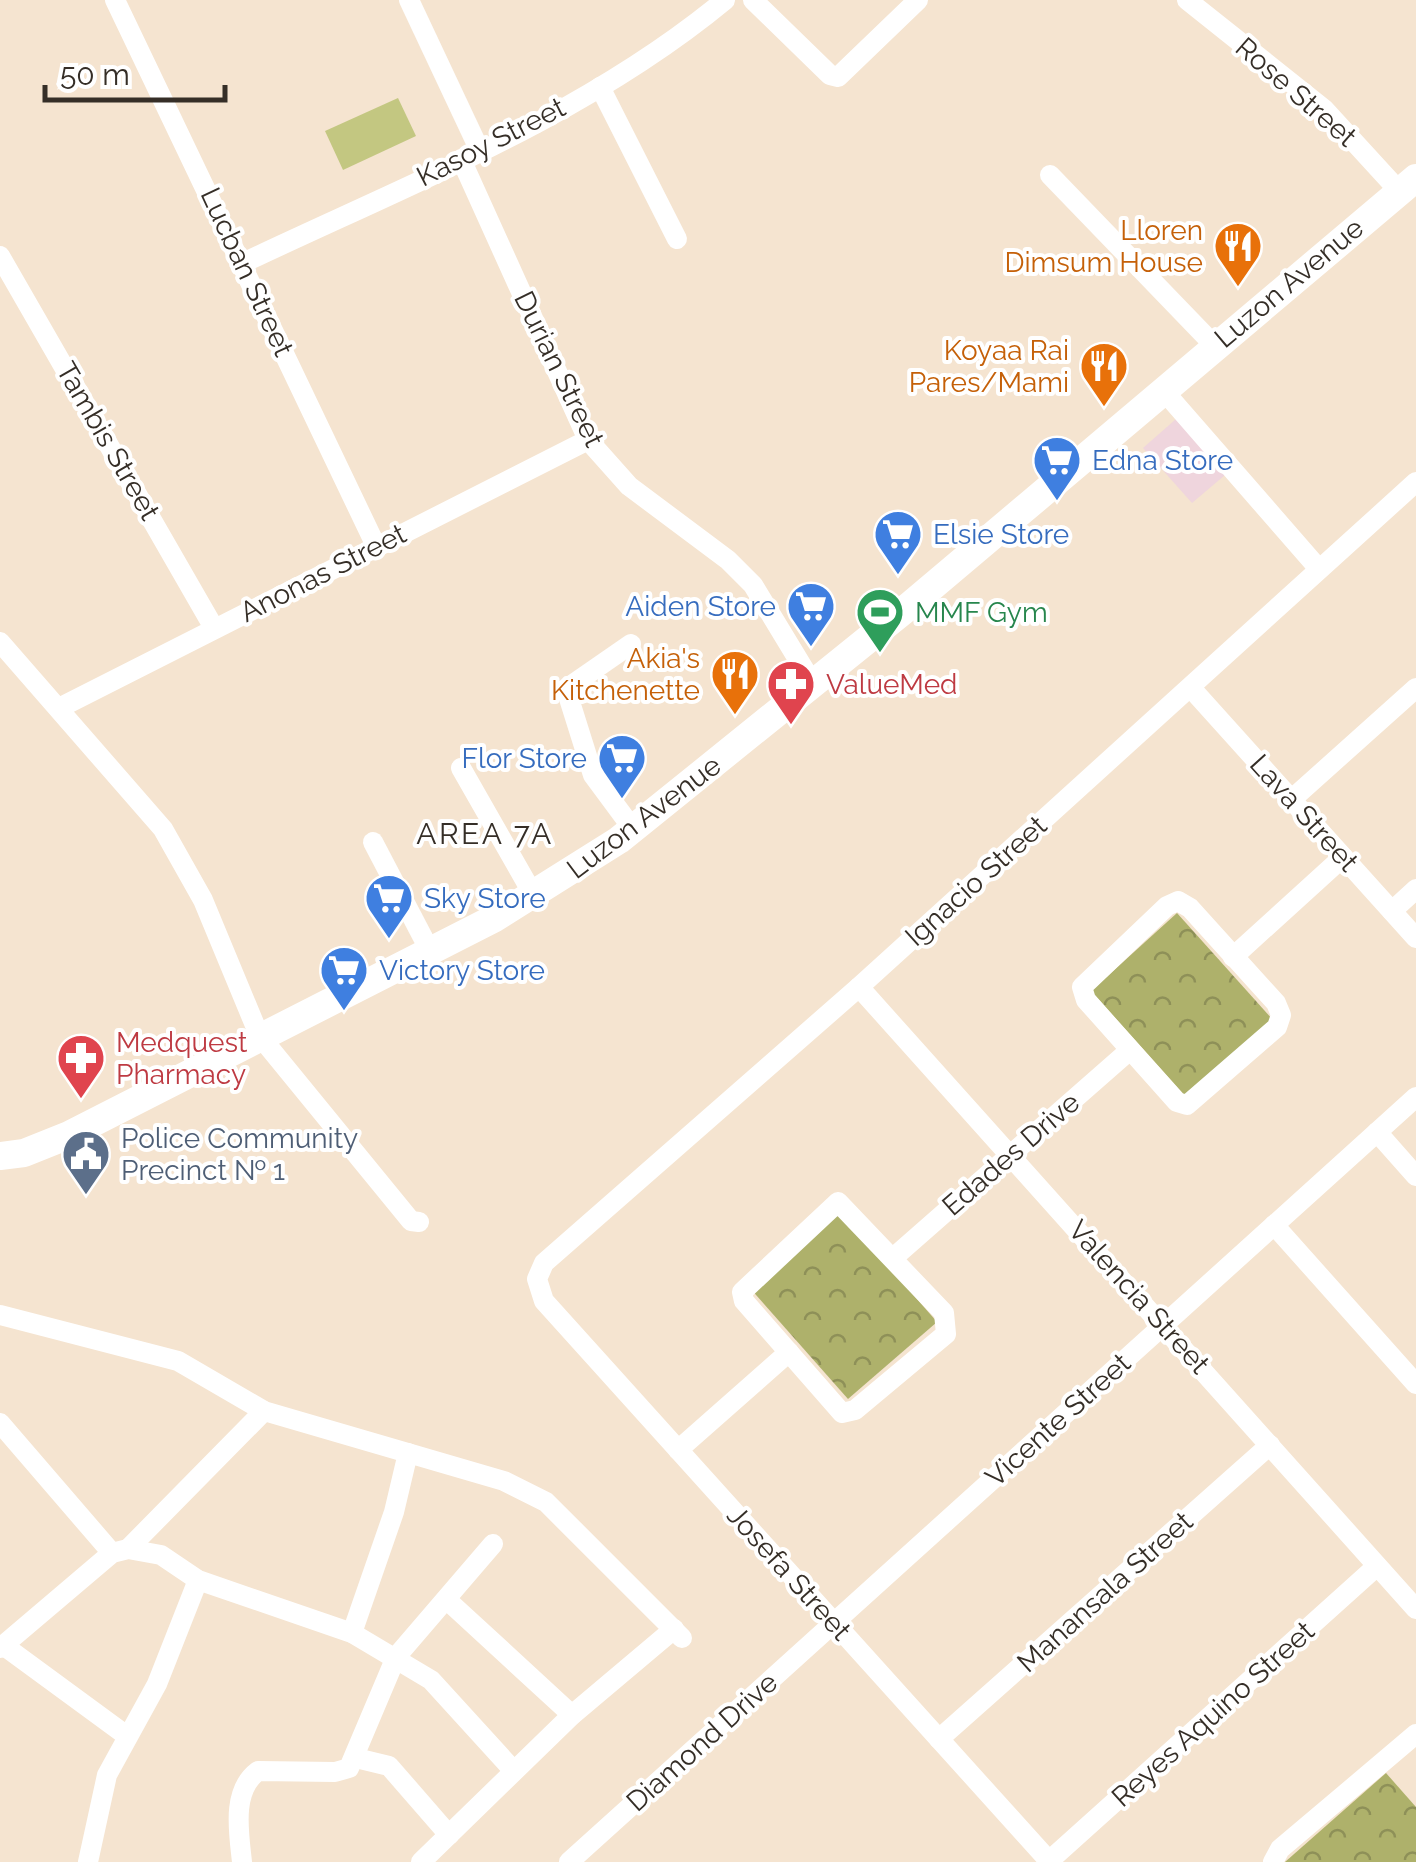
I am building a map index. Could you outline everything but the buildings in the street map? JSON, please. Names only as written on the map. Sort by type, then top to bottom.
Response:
[{"type":"main road","name":"Luzon Avenue","points":[[0,1156],[52,1143],[430,950],[534,896],[633,829],[813,684],[1408,184]]},
{"type":"street","name":"Lucban Street","points":[[115,0],[376,546]]},
{"type":"street","name":"Durian Street","points":[[409,0],[588,440],[629,486],[728,560],[753,586],[813,684]]},
{"type":"street","name":"Kasoy Street","points":[[244,263],[470,155],[600,87],[726,0]]},
{"type":"street","points":[[754,0],[830,76],[838,76],[908,3]]},
{"type":"street","name":"Rose Street","points":[[1190,1],[1324,109],[1408,184]]},
{"type":"street","points":[[600,87],[677,239]]},
{"type":"street","points":[[1050,175],[1214,345]]},
{"type":"street","name":"Tambis Street","points":[[0,256],[214,628]]},
{"type":"street","points":[[1163,390],[1318,568]]},
{"type":"street","name":"Anonas Street","points":[[60,708],[588,440]]},
{"type":"street","name":"Ignacio Street","points":[[537,1279],[544,1263],[859,987],[1416,482]]},
{"type":"street","points":[[0,642],[163,829],[203,900],[259,1035],[388,1192],[412,1220],[419,1222]]},
{"type":"street","points":[[631,644],[566,689],[593,775],[633,829]]},
{"type":"street","name":"Lava Street","points":[[1191,688],[1416,938]]},
{"type":"street","points":[[1291,800],[1416,688]]},
{"type":"street","points":[[461,768],[534,896]]},
{"type":"street","points":[[372,842],[430,950]]},
{"type":"street","points":[[1233,956],[1343,857]]},
{"type":"street","points":[[1392,911],[1416,889]]},
{"type":"street","points":[[1178,901],[1233,956],[1276,1003],[1281,1015],[1278,1028],[1188,1106],[1176,1102],[1086,1000],[1082,987],[1114,953],[1167,906],[1178,901]]},
{"type":"street","name":"Valencia Street","points":[[859,987],[1416,1609]]},
{"type":"street","name":"Edades Drive","points":[[893,1258],[1130,1050]]},
{"type":"street","name":"Vicente Street","points":[[834,1623],[1416,1096]]},
{"type":"street","points":[[1377,1132],[1416,1176]]},
{"type":"street","points":[[832,1203],[844,1206],[893,1258],[944,1313],[946,1334],[855,1410],[842,1413],[744,1301],[742,1292],[832,1203]]},
{"type":"street","points":[[1274,1225],[1416,1384]]},
{"type":"street","name":"Josefa Street","points":[[537,1279],[544,1301],[1050,1861]]},
{"type":"street","points":[[0,1315],[178,1361],[264,1411],[471,1469],[546,1502],[678,1634],[572,1714],[421,1862]]},
{"type":"street","points":[[678,1450],[789,1352]]},
{"type":"street","points":[[127,1736],[2,1646],[120,1551],[264,1411]]},
{"type":"street","points":[[0,1422],[120,1551],[160,1555],[198,1580],[352,1633],[431,1680],[513,1770]]},
{"type":"street","name":"Manansala Street","points":[[940,1739],[1270,1445]]},
{"type":"street","points":[[352,1633],[394,1512],[408,1453]]},
{"type":"street","points":[[240,1860],[239,1798],[252,1776],[258,1771],[335,1772],[348,1768],[356,1758],[396,1658],[493,1544]]},
{"type":"street","name":"Reyes Aquino Street","points":[[1050,1861],[1377,1566]]},
{"type":"street","points":[[88,1862],[107,1776],[157,1684],[198,1580]]},
{"type":"street","points":[[447,1600],[572,1714]]},
{"type":"street","name":"Diamond Drive","points":[[570,1862],[834,1623]]},
{"type":"street","points":[[1273,1862],[1280,1850],[1416,1734]]},
{"type":"street","points":[[356,1758],[389,1766],[448,1836]]},
{"type":"shaded area","points":[[1176,419],[1225,475],[1192,503],[1143,448]]},
{"type":"green space","points":[[398,98],[416,136],[343,170],[325,131]]},
{"type":"green space","points":[[1177,913],[1273,1020],[1187,1098],[1091,991]]},
{"type":"green space","points":[[839,1209],[937,1322],[848,1399],[749,1287]]},
{"type":"green space","points":[[1386,1773],[1416,1807],[1416,1862],[1285,1862]]},
{"type":"place","name":"Lloren Dimsum House","points":[[1238,288]]},
{"type":"place","name":"Koyaa Rai Pares/Mami","points":[[1104,408]]},
{"type":"place","name":"Edna Store","points":[[1057,502]]},
{"type":"place","name":"Elsie Store","points":[[898,576]]},
{"type":"place","name":"Aiden Store","points":[[811,648]]},
{"type":"place","name":"MMF Gym","points":[[880,654]]},
{"type":"place","name":"Akia's Kitchenette","points":[[735,716]]},
{"type":"place","name":"ValueMed","points":[[791,726]]},
{"type":"place","name":"Flor Store","points":[[622,800]]},
{"type":"place","name":"Sky Store","points":[[389,940]]},
{"type":"place","name":"Victory Store","points":[[344,1012]]},
{"type":"place","name":"Medquest Pharmacy","points":[[81,1100]]},
{"type":"place","name":"Police Community Precinct № 1","points":[[86,1196]]},
{"type":"district","name":"AREA 7A","points":[[485,833]]}]
